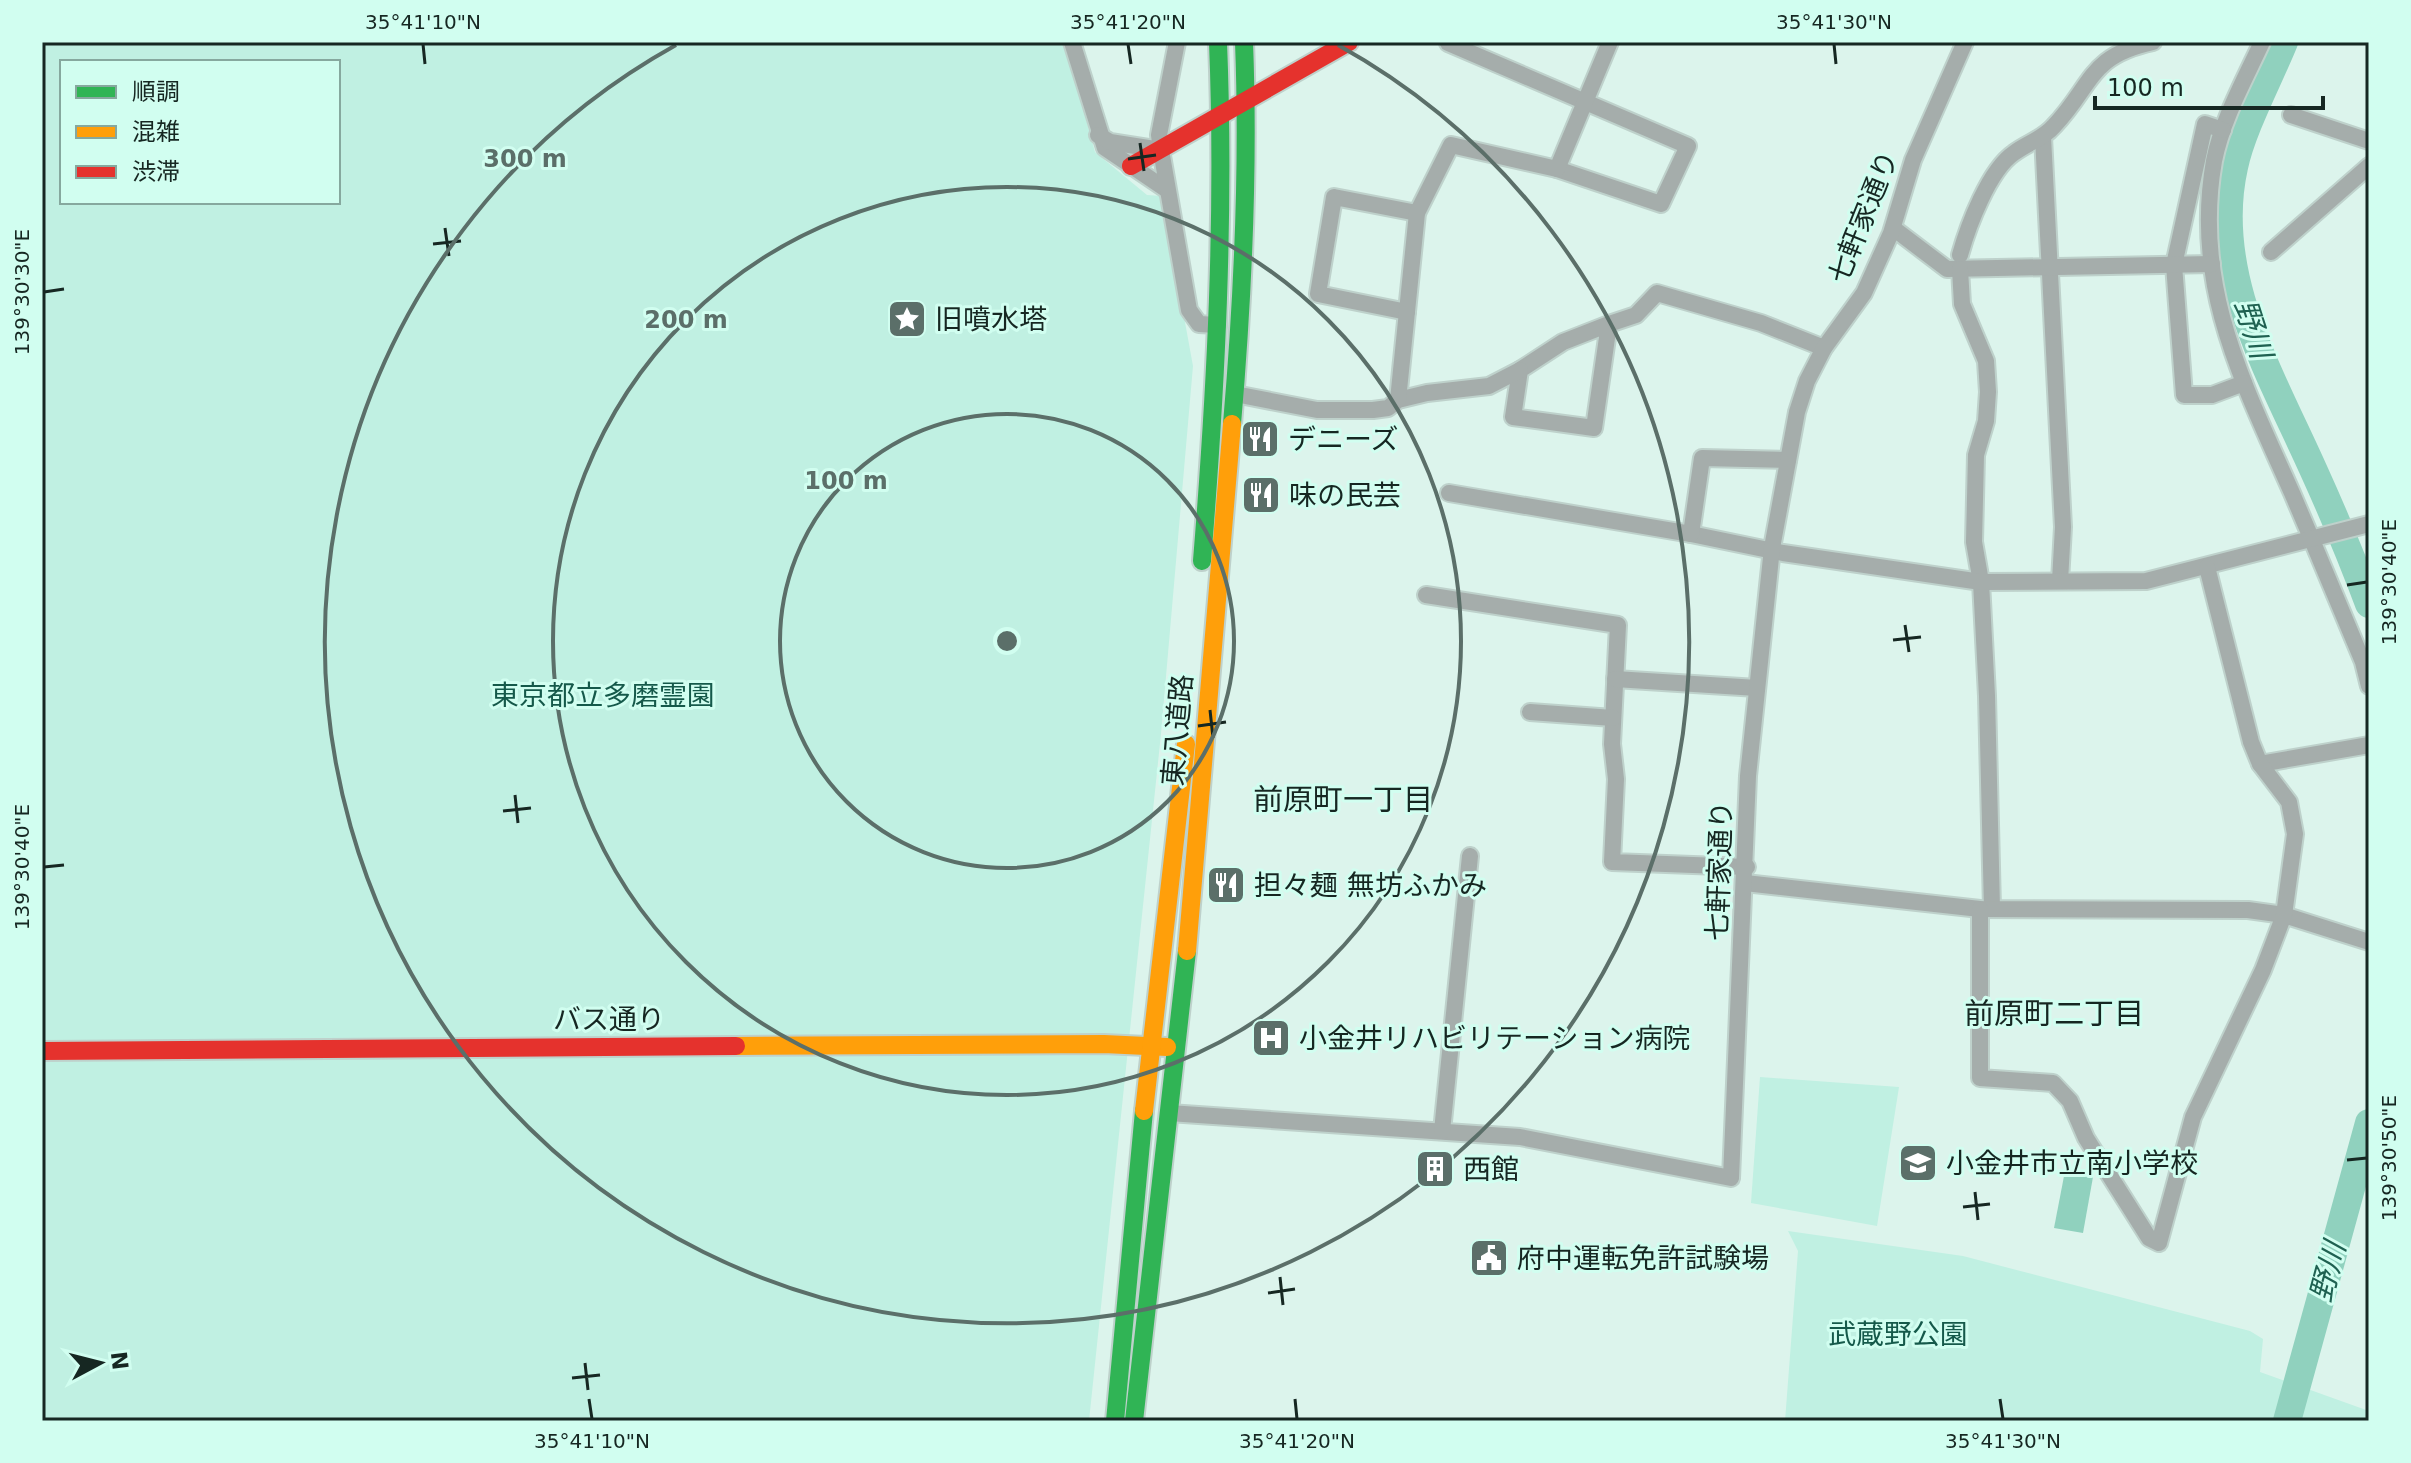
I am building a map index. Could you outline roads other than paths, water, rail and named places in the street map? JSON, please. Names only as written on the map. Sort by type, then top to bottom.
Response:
[{"type":"main road","name":"東八道路","points":[[1115,1421],[1150,1045],[1185,748],[1216,390],[1223,116],[1218,42]]},
{"type":"main road","name":"東八道路","points":[[1134,1421],[1194,885],[1235,394],[1245,265],[1248,99],[1244,42]]},
{"type":"main road","points":[[1131,166],[1349,42]]},
{"type":"main road","name":"バス通り","points":[[42,1051],[1150,1045],[1176,1048]]},
{"type":"main road","points":[[1133,1223],[1150,1156],[1155,1109],[1163,1102],[1170,1108]]},
{"type":"street","points":[[1072,42],[1098,135],[1105,148],[1167,190]]},
{"type":"street","points":[[1177,42],[1159,135],[1161,150],[1189,310],[1199,324],[1218,325]]},
{"type":"street","points":[[1557,169],[1610,42]]},
{"type":"street","points":[[2153,42],[2132,46],[2100,64],[2043,137],[2011,154],[1997,171],[1972,217],[1960,262],[1962,304],[1986,361],[1988,392],[1986,421],[1976,455],[1974,494],[1974,542],[1981,582],[1992,794],[1980,1078],[2053,1083],[2070,1101],[2086,1138],[2149,1238],[2159,1243],[2193,1117],[2263,970],[2284,915],[2295,834],[2289,802],[2260,764],[2251,742],[2207,567]]},
{"type":"street","points":[[2262,42],[2223,130],[2214,160],[2210,210],[2212,264],[2219,316],[2244,383],[2312,539],[2369,686]]},
{"type":"street","points":[[1398,400],[1417,213],[1451,145],[1557,169],[1661,204],[1688,146],[1448,43]]},
{"type":"street","name":"七軒家通り","points":[[1170,1108],[1582,1146],[1731,1178],[1748,776],[1772,548],[1788,460],[1803,391],[1824,348],[1864,293],[1893,228],[1913,160],[1961,43]]},
{"type":"street","points":[[2291,115],[2369,141]]},
{"type":"street","points":[[2223,130],[2205,124],[2174,265],[2184,395],[2212,395],[2244,383]]},
{"type":"street","points":[[1098,135],[1110,142],[1161,150]]},
{"type":"street","points":[[2043,137],[2063,527],[2060,581]]},
{"type":"street","points":[[2271,252],[2369,166]]},
{"type":"street","points":[[1407,312],[1318,294],[1334,197],[1417,213]]},
{"type":"street","points":[[1893,228],[1947,269],[1960,262],[2049,268],[2212,264]]},
{"type":"street","points":[[1235,394],[1329,411],[1388,408],[1398,400],[1437,391],[1489,386],[1563,342],[1636,315],[1657,293],[1761,323],[1824,348]]},
{"type":"street","points":[[1520,370],[1513,417],[1594,428],[1609,324]]},
{"type":"street","points":[[1691,534],[1702,458],[1788,460]]},
{"type":"street","points":[[1449,493],[1832,561],[1981,582],[2146,581],[2369,524]]},
{"type":"street","points":[[1426,595],[1618,625],[1613,718],[1616,779],[1612,862],[1746,875],[1986,909],[2248,910],[2284,915],[2369,942]]},
{"type":"street","points":[[1615,679],[1757,688]]},
{"type":"street","points":[[1530,712],[1613,718]]},
{"type":"street","points":[[2260,764],[2369,745]]},
{"type":"street","points":[[1442,1131],[1470,856]]},
{"type":"waterway","name":"野川","points":[[2284,42],[2249,121],[2234,167],[2229,207],[2230,246],[2237,285],[2263,360],[2328,502],[2369,604]]},
{"type":"waterway","name":"野川","points":[[2287,1421],[2369,1123]]},
{"type":"place","name":"旧噴水塔","points":[[907,319]]},
{"type":"place","name":"デニーズ","points":[[1260,439]]},
{"type":"place","name":"味の民芸","points":[[1261,495]]},
{"type":"place","name":"担々麺 無坊ふかみ","points":[[1226,885]]},
{"type":"place","name":"小金井リハビリテーション病院","points":[[1271,1038]]},
{"type":"place","name":"小金井市立南小学校","points":[[1918,1163]]},
{"type":"place","name":"西館","points":[[1435,1169]]},
{"type":"place","name":"府中運転免許試験場","points":[[1489,1258]]},
{"type":"district","name":"前原町一丁目","points":[[1343,800]]},
{"type":"district","name":"前原町二丁目","points":[[2054,1014]]},
{"type":"park label","name":"東京都立多磨霊園","points":[[603,695]]},
{"type":"park label","name":"武蔵野公園","points":[[1898,1334]]}]
